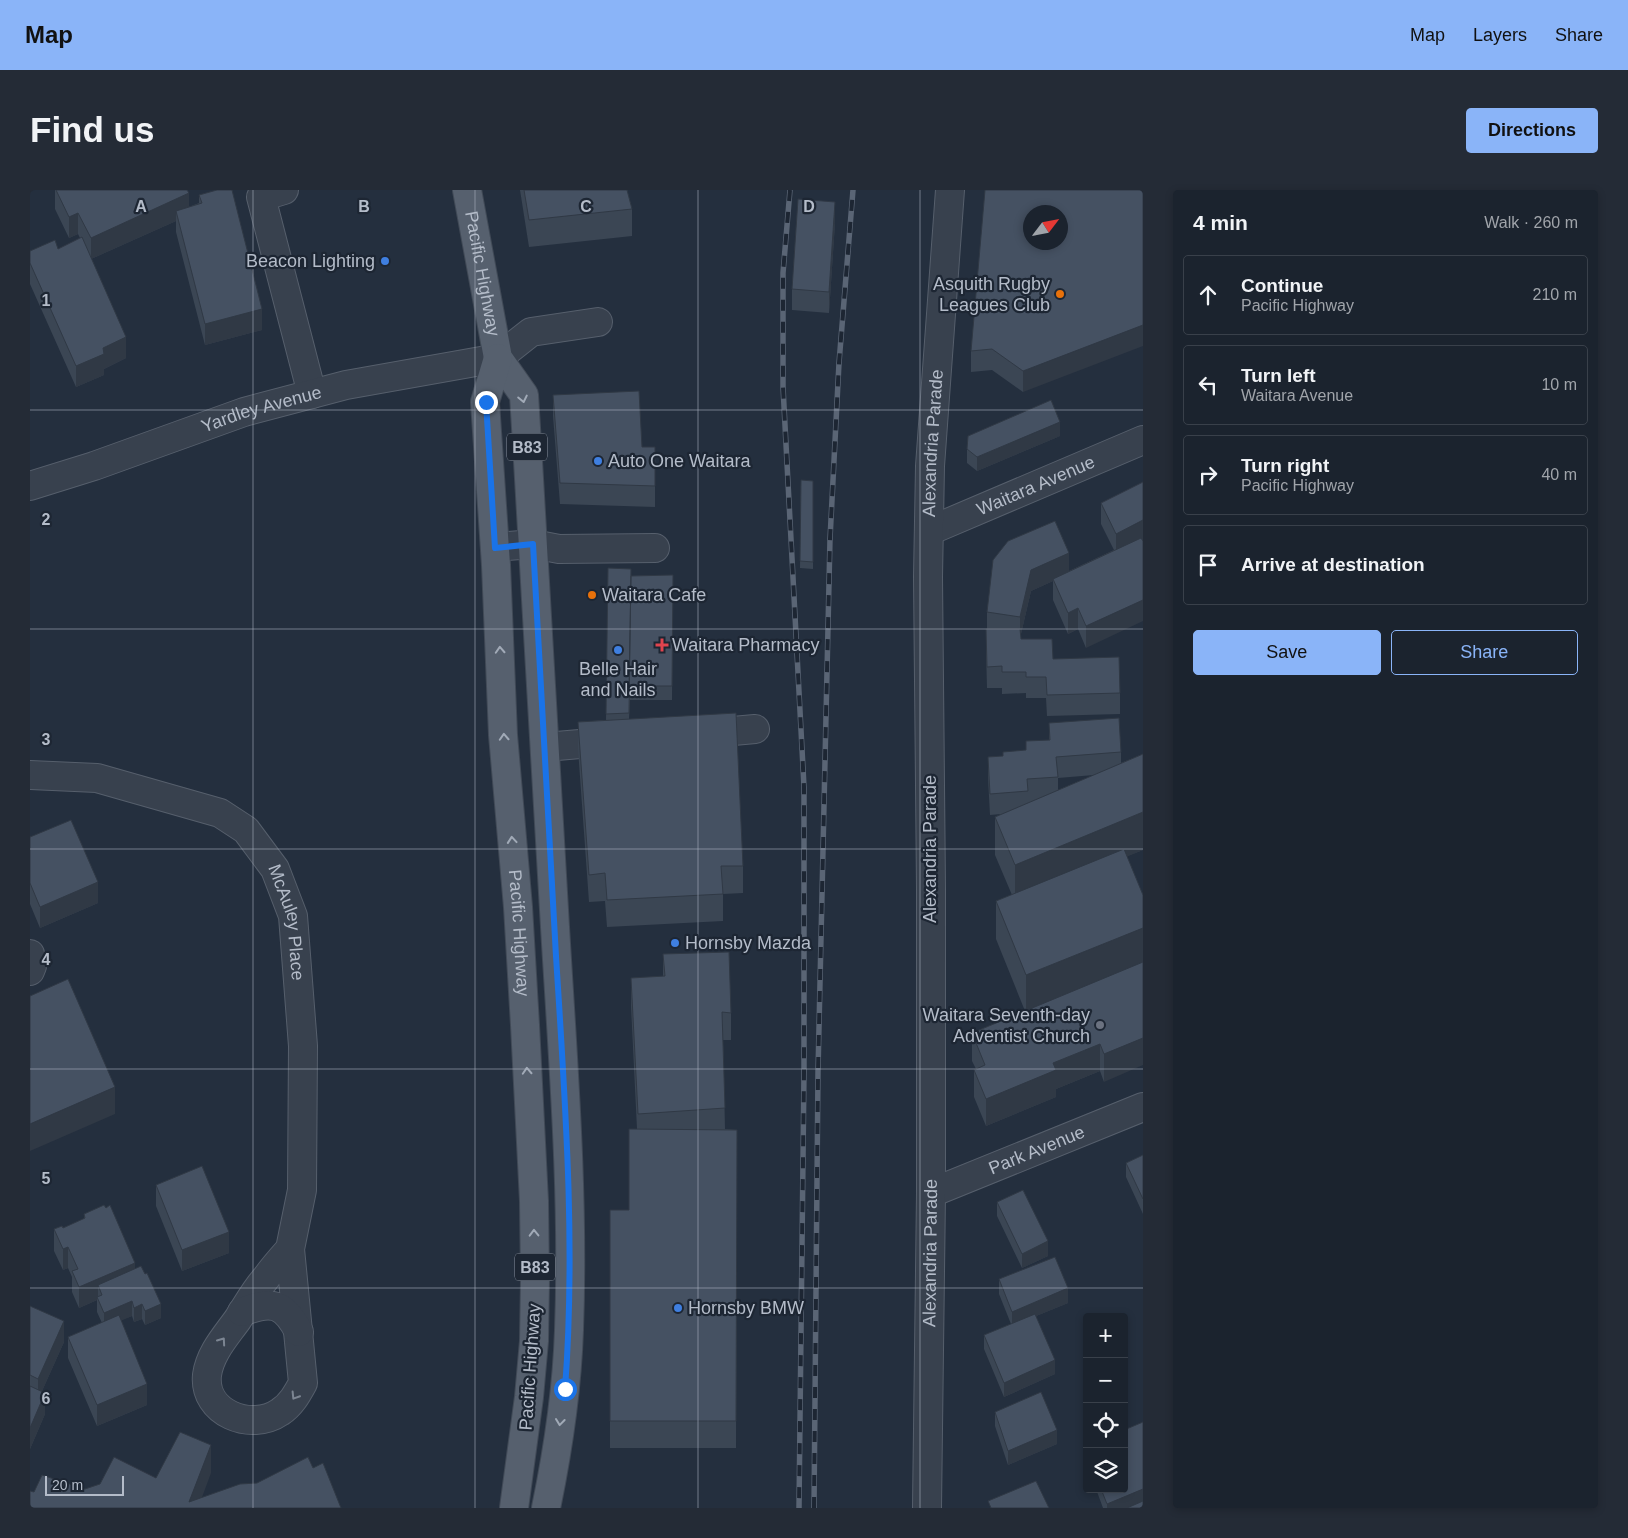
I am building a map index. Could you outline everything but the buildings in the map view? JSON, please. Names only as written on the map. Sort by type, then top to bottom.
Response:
[{"type":"main road","name":"Pacific Highway","points":[[467,190],[498,358],[524,395],[533,544],[569,1193],[569,1332],[565,1389],[555,1464],[546,1508]]},
{"type":"main road","name":"Pacific Highway","points":[[498,358],[486,402],[495,548],[503,735],[518,906],[534,1202],[534,1341],[529,1397],[514,1508]]},
{"type":"street","points":[[284,190],[261,197],[312,394]]},
{"type":"street","name":"Alexandria Parade","points":[[928,1508],[931,889],[928,577],[930,466],[950,190]]},
{"type":"street","points":[[498,358],[531,332],[598,322]]},
{"type":"street","name":"Yardley Avenue","points":[[30,486],[94,466],[244,412],[346,384],[498,358]]},
{"type":"street","name":"Waitara Avenue","points":[[929,531],[1143,440]]},
{"type":"street","points":[[495,548],[533,544],[559,549],[655,548]]},
{"type":"street","points":[[678,736],[755,730]]},
{"type":"street","points":[[544,747],[639,739]]},
{"type":"street","name":"McAuley Place","points":[[30,775],[96,778],[220,814],[246,830],[275,868],[293,916],[304,1046],[302,1190],[290,1249],[303,1383],[293,1402],[279,1413],[262,1419],[243,1420],[223,1412],[209,1395],[207,1375],[212,1355],[265,1278],[290,1249]]},
{"type":"street","points":[[30,954],[32,966],[30,971]]},
{"type":"street","name":"Park Avenue","points":[[931,1193],[1143,1107]]},
{"type":"street","name":"McAuley Place","points":[[242,1312],[259,1306],[274,1305],[286,1311],[299,1332]]},
{"type":"railway","points":[[790,190],[783,273],[783,387],[804,787],[804,1072],[799,1508]]},
{"type":"railway","points":[[814,1508],[818,1072],[830,539],[839,363],[853,190]]},
{"type":"place","name":"Beacon Lighting","points":[[385,261]]},
{"type":"place","name":"Asquith Rugby Leagues Club","points":[[1060,294]]},
{"type":"place","name":"Auto One Waitara","points":[[598,461]]},
{"type":"place","name":"Waitara Cafe","points":[[592,595]]},
{"type":"place","name":"Waitara Pharmacy","points":[[662,645]]},
{"type":"place","name":"Belle Hair and Nails","points":[[618,650]]},
{"type":"place","name":"Hornsby Mazda","points":[[675,943]]},
{"type":"place","name":"Waitara Seventh-day Adventist Church","points":[[1100,1025]]},
{"type":"place","name":"Hornsby BMW","points":[[678,1308]]},
{"type":"route","points":[[486,402],[495,548],[533,544],[569,1193],[569,1332],[565,1389]]}]
